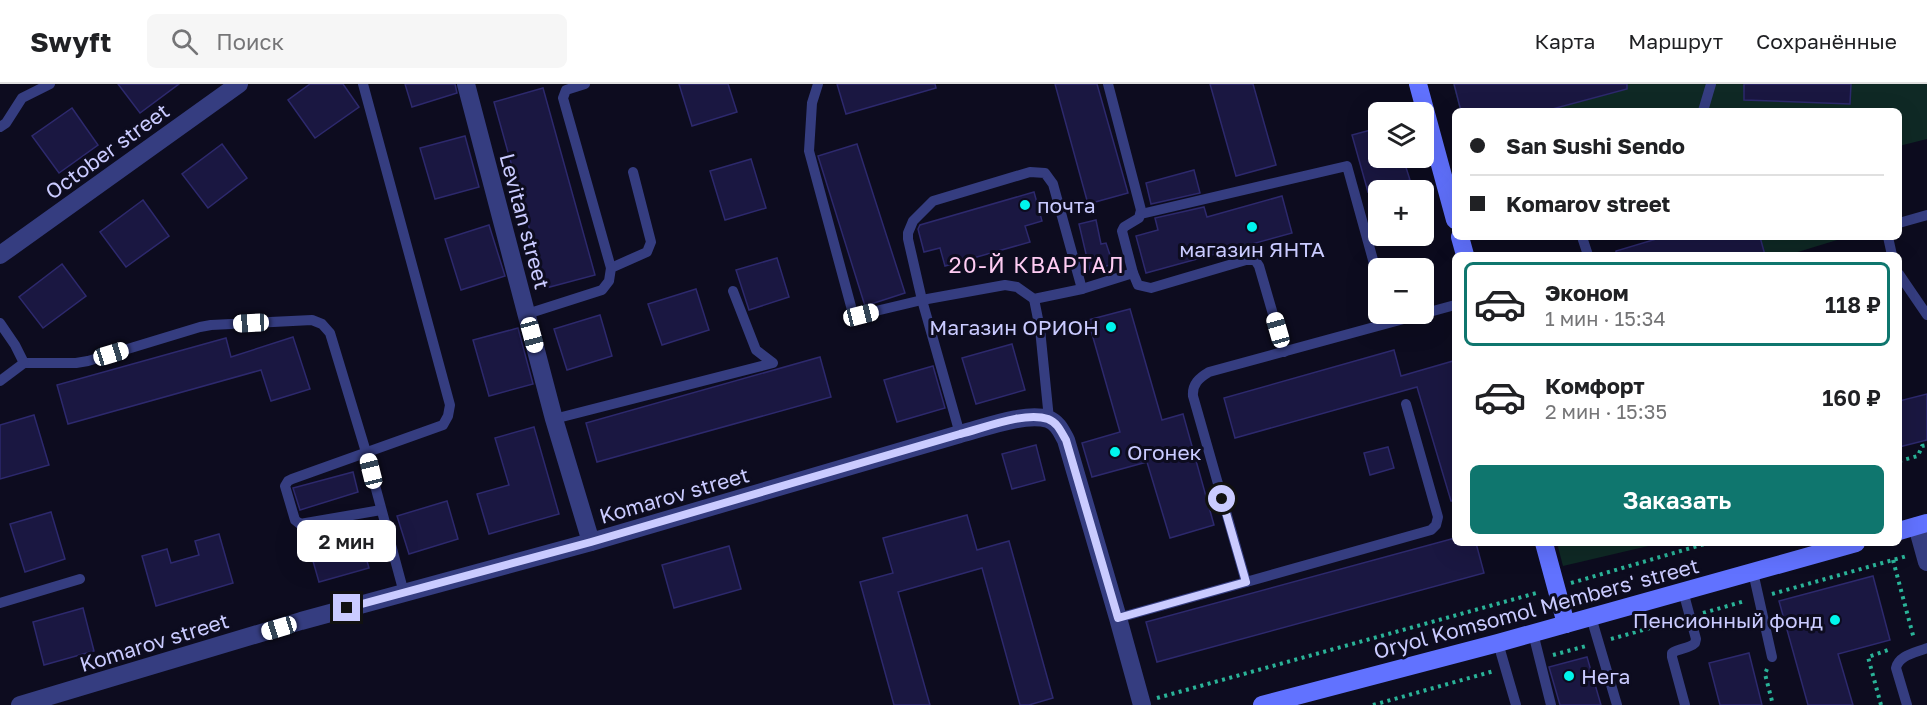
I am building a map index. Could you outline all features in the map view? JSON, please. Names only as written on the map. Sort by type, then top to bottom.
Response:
[{"type":"street","name":"October street","points":[[0,255],[239,84]]},
{"type":"street","name":"Levitan street","points":[[466,84],[554,419],[591,542]]},
{"type":"street","points":[[1418,84],[1452,209]]},
{"type":"street","name":"Komarov street","points":[[20,705],[301,621],[591,542],[960,434],[1024,418],[1049,419]]},
{"type":"street","points":[[1049,419],[1059,426],[1066,440],[1141,704]]},
{"type":"street","points":[[1902,530],[1922,525],[1919,559]]},
{"type":"street","points":[[1545,546],[1566,624]]},
{"type":"street","name":"Oryol Komsomol Members' street","points":[[1262,705],[1498,643],[1845,546]]},
{"type":"lane","points":[[0,127],[6,123],[22,98],[50,84]]},
{"type":"lane","points":[[363,84],[450,405],[448,416],[443,425],[292,479],[285,483],[285,488],[295,520],[300,524],[381,510]]},
{"type":"lane","points":[[527,314],[602,290],[609,280],[611,268],[563,98],[566,90],[585,84]]},
{"type":"lane","points":[[818,84],[812,103],[809,151],[852,310],[856,315],[861,315],[922,300],[1005,285],[1017,287],[1034,299],[1040,329],[1049,419]]},
{"type":"lane","points":[[1108,84],[1141,214],[1140,219],[1124,227],[1122,231],[1138,285],[1151,288],[1246,260],[1255,260],[1259,266],[1284,352]]},
{"type":"lane","points":[[1704,108],[1711,84]]},
{"type":"lane","points":[[1141,214],[1347,166],[1372,258]]},
{"type":"lane","points":[[611,268],[647,252],[650,248],[651,242],[633,172]]},
{"type":"lane","points":[[960,434],[922,300],[908,239],[913,221],[933,201],[1030,172],[1045,174],[1053,184],[1082,288]]},
{"type":"lane","points":[[1902,221],[1927,215]]},
{"type":"lane","points":[[1034,299],[1133,273]]},
{"type":"lane","points":[[1902,278],[1927,315]]},
{"type":"lane","points":[[554,419],[773,363],[756,350],[733,291]]},
{"type":"lane","points":[[1434,309],[1452,306]]},
{"type":"lane","points":[[0,381],[24,363],[88,361],[211,325],[312,320],[322,324],[330,333],[366,452],[404,593]]},
{"type":"lane","points":[[0,323],[24,363]]},
{"type":"lane","points":[[1246,582],[1193,396],[1193,387],[1209,372],[1284,352],[1371,324]]},
{"type":"lane","points":[[1118,618],[1431,530],[1436,525],[1438,517],[1406,404]]},
{"type":"lane","points":[[1753,572],[1772,657]]},
{"type":"lane","points":[[0,603],[80,579]]},
{"type":"lane","points":[[1683,591],[1695,643],[1676,650],[1672,653],[1672,657],[1685,705]]},
{"type":"lane","points":[[1591,617],[1617,705]]},
{"type":"lane","points":[[1533,633],[1551,705]]},
{"type":"lane","points":[[1498,643],[1516,705]]},
{"type":"lane","points":[[1907,705],[1896,668],[1897,663],[1902,658],[1927,648]]},
{"type":"path","points":[[1902,460],[1918,456],[1922,446],[1927,445]]},
{"type":"path","points":[[1141,704],[1698,546]]},
{"type":"path","points":[[1539,659],[1893,560],[1919,559]]},
{"type":"path","points":[[1893,560],[1915,642]]},
{"type":"path","points":[[1881,705],[1868,657],[1896,648]]},
{"type":"path","points":[[1772,657],[1765,674],[1772,705]]},
{"type":"path","points":[[1373,705],[1506,668]]},
{"type":"green space","points":[[1453,84],[1927,84],[1927,139],[1902,145],[1902,108],[1459,108]]},
{"type":"green space","points":[[1761,240],[1837,240],[1798,252],[1764,252]]},
{"type":"green space","points":[[1558,546],[1648,546],[1563,566]]},
{"type":"building","points":[[118,84],[179,84],[140,113]]},
{"type":"building","points":[[310,84],[343,84],[359,107],[315,138],[288,100]]},
{"type":"building","points":[[405,84],[455,84],[457,93],[412,107]]},
{"type":"building","points":[[679,84],[728,84],[737,112],[692,126]]},
{"type":"building","points":[[837,84],[935,84],[936,88],[846,114]]},
{"type":"building","points":[[1055,84],[1097,84],[1128,193],[1088,204]]},
{"type":"building","points":[[1210,84],[1253,84],[1276,165],[1236,176]]},
{"type":"building","points":[[1454,84],[1627,84],[1627,89],[1556,108],[1460,108]]},
{"type":"building","points":[[1744,84],[1851,84],[1850,104],[1744,100]]},
{"type":"building","points":[[543,88],[595,275],[546,288],[494,102]]},
{"type":"building","points":[[72,108],[98,145],[59,173],[32,136]]},
{"type":"building","points":[[1368,131],[1368,168],[1406,168],[1410,180],[1368,180],[1368,192],[1352,135]]},
{"type":"building","points":[[465,136],[479,187],[435,199],[420,148]]},
{"type":"building","points":[[222,144],[247,178],[208,208],[182,174]]},
{"type":"building","points":[[857,144],[905,293],[865,306],[818,156]]},
{"type":"building","points":[[751,159],[766,208],[725,220],[710,171]]},
{"type":"building","points":[[1194,170],[1200,193],[1151,204],[1146,183]]},
{"type":"building","points":[[1034,192],[1042,221],[1025,226],[1030,242],[945,266],[940,248],[924,252],[918,229],[920,225]]},
{"type":"building","points":[[1282,196],[1292,233],[1146,273],[1136,236],[1158,230],[1155,218],[1204,207],[1207,217]]},
{"type":"building","points":[[143,200],[169,236],[126,267],[100,232]]},
{"type":"building","points":[[1096,220],[1101,244],[1106,243],[1113,264],[1090,271],[1079,224]]},
{"type":"building","points":[[489,225],[505,276],[461,290],[445,239]]},
{"type":"building","points":[[1653,240],[1761,240],[1764,252],[1616,252]]},
{"type":"building","points":[[777,258],[789,297],[749,310],[736,270]]},
{"type":"building","points":[[62,264],[86,296],[43,328],[19,297]]},
{"type":"building","points":[[696,289],[709,330],[662,345],[648,304]]},
{"type":"building","points":[[1130,309],[1162,420],[1183,414],[1214,525],[1170,538],[1147,462],[1092,477],[1082,443],[1120,432],[1088,320]]},
{"type":"building","points":[[600,315],[612,356],[567,370],[554,329]]},
{"type":"building","points":[[518,328],[533,384],[489,396],[473,340]]},
{"type":"building","points":[[293,337],[310,389],[271,401],[261,370],[68,424],[57,385],[226,338],[231,357]]},
{"type":"building","points":[[1012,344],[1025,390],[976,404],[962,358]]},
{"type":"building","points":[[1394,350],[1401,376],[1452,361],[1452,501],[1417,387],[1235,438],[1224,398]]},
{"type":"building","points":[[820,357],[831,397],[597,462],[586,423]]},
{"type":"building","points":[[933,366],[945,408],[897,422],[884,380]]},
{"type":"building","points":[[1927,394],[1927,440],[1902,446],[1902,400]]},
{"type":"building","points":[[34,415],[49,465],[0,479],[0,425]]},
{"type":"building","points":[[534,427],[559,514],[489,534],[477,494],[509,485],[495,438]]},
{"type":"building","points":[[1036,445],[1045,480],[1012,489],[1002,454]]},
{"type":"building","points":[[1388,447],[1394,468],[1370,475],[1364,453]]},
{"type":"building","points":[[353,472],[358,492],[300,510],[293,488]]},
{"type":"building","points":[[447,501],[458,539],[409,554],[397,516]]},
{"type":"building","points":[[51,512],[65,559],[25,572],[10,524]]},
{"type":"building","points":[[967,515],[977,550],[1009,541],[1053,698],[1029,705],[1020,705],[982,568],[898,592],[930,705],[894,705],[860,582],[893,573],[883,538]]},
{"type":"building","points":[[357,526],[369,568],[319,582],[307,540]]},
{"type":"building","points":[[219,534],[233,583],[156,606],[142,556],[167,549],[171,563],[199,555],[195,541]]},
{"type":"building","points":[[1452,539],[1452,546],[1477,546],[1484,573],[1157,662],[1146,622]]},
{"type":"building","points":[[729,546],[741,589],[674,608],[662,565]]},
{"type":"building","name":"Пенсионный фонд","points":[[1873,576],[1890,640],[1838,654],[1853,705],[1808,705],[1779,601]]},
{"type":"building","points":[[83,608],[94,651],[44,665],[33,622]]},
{"type":"building","points":[[1749,653],[1762,705],[1720,705],[1709,663]]},
{"type":"building","points":[[1587,657],[1601,705],[1560,705],[1549,667]]},
{"type":"place","name":"почта","points":[[1025,205]]},
{"type":"place","name":"магазин ЯНТА","points":[[1252,227]]},
{"type":"place","name":"Магазин ОРИОН","points":[[1111,327]]},
{"type":"place","name":"Огонек","points":[[1115,452]]},
{"type":"place","name":"Пенсионный фонд","points":[[1835,620]]},
{"type":"place","name":"Нега","points":[[1569,676]]},
{"type":"district","name":"20-Й КВАРТАЛ","points":[[1037,264]]},
{"type":"route","points":[[347,608],[591,542],[960,434],[1035,417],[1049,419],[1059,426],[1066,440],[1118,618],[1246,582],[1222,499]]}]
